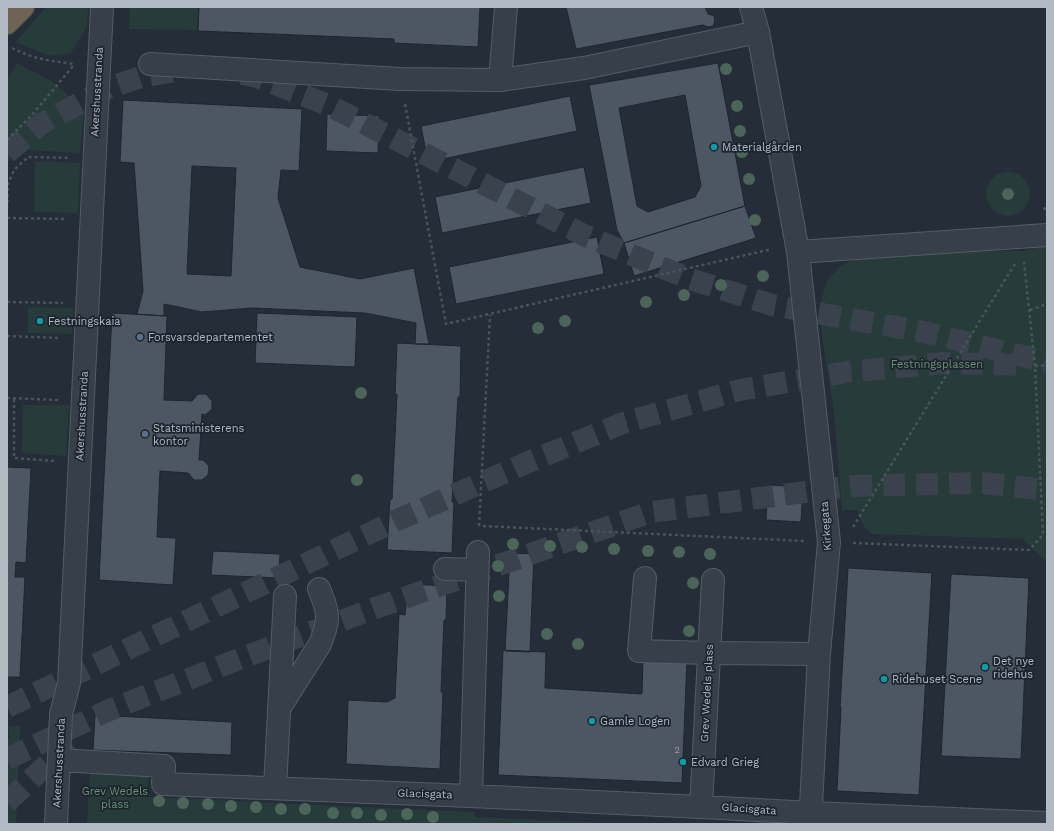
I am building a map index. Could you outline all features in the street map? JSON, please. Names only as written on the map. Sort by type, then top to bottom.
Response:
[{"type":"highway","points":[[7,23],[24,7]]},
{"type":"street","name":"Akershusstranda","points":[[56,824],[61,714],[69,684],[102,7]]},
{"type":"street","points":[[500,80],[506,7]]},
{"type":"street","name":"Kirkegata","points":[[751,7],[758,32],[798,252],[836,542],[819,654],[810,819]]},
{"type":"street","points":[[150,64],[400,79],[500,80],[584,68],[758,32]]},
{"type":"street","points":[[798,252],[1033,241]]},
{"type":"street","points":[[446,569],[478,561],[471,796]]},
{"type":"street","points":[[645,578],[639,651],[819,654]]},
{"type":"street","name":"Grev Wedels plass","points":[[701,807],[713,580]]},
{"type":"street","points":[[279,707],[320,644],[324,634],[328,622],[325,602],[319,588]]},
{"type":"street","points":[[275,788],[285,596]]},
{"type":"street","name":"Glacisgata","points":[[59,760],[164,766],[163,784],[701,807],[810,819],[1047,823]]},
{"type":"path","points":[[7,140],[32,115],[100,36]]},
{"type":"path","points":[[11,47],[24,54],[42,60],[75,64]]},
{"type":"path","points":[[400,79],[446,324],[776,248],[798,252]]},
{"type":"path","points":[[7,209],[8,184],[14,170],[28,157],[94,159]]},
{"type":"path","points":[[7,218],[91,219]]},
{"type":"path","points":[[479,526],[1029,550],[1043,534],[1035,366],[1030,310],[1033,241]]},
{"type":"path","points":[[836,542],[1033,241]]},
{"type":"path","points":[[7,302],[87,304]]},
{"type":"path","points":[[1030,310],[1047,304]]},
{"type":"path","points":[[478,561],[490,315]]},
{"type":"path","points":[[7,336],[86,338]]},
{"type":"path","points":[[1035,366],[1047,365]]},
{"type":"path","points":[[7,398],[83,400]]},
{"type":"path","points":[[14,399],[14,458],[80,463]]},
{"type":"green space","points":[[46,7],[88,7],[87,27],[71,53],[49,56],[16,42]]},
{"type":"green space","points":[[130,7],[198,7],[197,30],[129,29]]},
{"type":"green space","points":[[17,63],[50,80],[84,109],[80,153],[24,150],[7,163],[7,81]]},
{"type":"green space","points":[[35,161],[80,163],[78,213],[34,212]]},
{"type":"green space","points":[[1004,172],[1012,172],[1017,173],[1024,178],[1029,185],[1029,203],[1024,210],[1017,215],[1004,216],[996,213],[989,206],[986,198],[986,190],[989,182],[996,175]]},
{"type":"green space","name":"Festningsplassen","points":[[1047,246],[1047,561],[1022,539],[871,534],[863,525],[857,510],[842,510],[834,411],[823,344],[819,307],[828,279],[841,266],[854,259],[866,257],[982,251],[1023,251]]},
{"type":"green space","points":[[28,307],[73,308],[72,334],[28,333]]},
{"type":"green space","points":[[23,405],[69,405],[66,456],[22,453]]},
{"type":"green space","points":[[9,726],[20,726],[16,824],[7,824]]},
{"type":"green space","name":"Grev Wedels plass","points":[[90,769],[149,772],[147,797],[474,812],[475,817],[635,824],[87,824]]},
{"type":"building","points":[[199,7],[480,7],[478,47],[394,43],[394,39],[198,31]]},
{"type":"building","points":[[566,7],[705,7],[708,14],[714,16],[715,21],[713,26],[708,27],[703,25],[576,49]]},
{"type":"building","name":"Materialgården","points":[[718,63],[745,206],[624,243],[617,230],[589,85]],"holes":[[[685,95],[701,186],[695,197],[648,212],[637,206],[619,108]]]},
{"type":"building","points":[[570,96],[577,131],[428,162],[421,126]]},
{"type":"building","points":[[123,100],[302,109],[299,171],[281,170],[278,198],[300,267],[360,279],[414,268],[429,344],[415,344],[416,323],[365,313],[252,308],[202,312],[164,304],[164,316],[137,314],[143,291],[134,163],[120,162]],"holes":[[[192,166],[236,168],[231,276],[187,274]]]},
{"type":"building","points":[[327,114],[379,116],[378,153],[326,151]]},
{"type":"building","points":[[584,167],[591,203],[442,233],[435,197]]},
{"type":"building","points":[[745,206],[756,238],[634,276],[624,243]]},
{"type":"building","points":[[597,237],[604,274],[456,304],[449,267]]},
{"type":"building","points":[[112,313],[167,316],[164,400],[192,401],[198,394],[206,394],[212,401],[212,409],[205,415],[202,414],[199,460],[203,460],[209,466],[208,475],[202,480],[194,480],[188,473],[160,471],[157,537],[176,538],[173,585],[99,580]]},
{"type":"building","points":[[257,313],[357,317],[355,367],[255,363]]},
{"type":"building","points":[[397,343],[461,346],[460,397],[458,397],[452,502],[454,502],[452,553],[387,550],[390,499],[392,499],[397,394],[395,394]]},
{"type":"building","points":[[7,467],[31,468],[26,563],[16,562],[15,577],[25,577],[20,677],[7,677]]},
{"type":"building","points":[[768,485],[803,487],[801,522],[766,520]]},
{"type":"building","points":[[213,551],[280,554],[279,578],[211,575]]},
{"type":"building","points":[[510,553],[534,554],[530,652],[505,651]]},
{"type":"building","name":"Ridehuset Scene","points":[[848,568],[932,573],[919,795],[837,791]]},
{"type":"building","name":"Det nye ridehus","points":[[951,574],[1029,578],[1021,759],[941,756]]},
{"type":"building","points":[[408,584],[447,586],[441,692],[443,692],[440,769],[346,764],[348,700],[387,702],[395,698],[399,614],[405,615]]},
{"type":"building","name":"Gamle Logen","points":[[503,650],[546,652],[545,688],[642,694],[643,658],[687,660],[682,783],[498,775]]},
{"type":"building","points":[[95,715],[232,722],[231,755],[93,750]]},
{"type":"tunnel","points":[[7,153],[41,124],[108,88],[141,77],[182,70]]},
{"type":"tunnel","points":[[242,74],[257,77],[328,105],[586,236],[690,279],[772,305],[924,332],[1047,362]]},
{"type":"tunnel","points":[[7,707],[395,521],[531,461],[623,423],[740,390],[847,372],[944,363],[1023,365]]},
{"type":"tunnel","points":[[7,759],[107,711],[247,656],[381,606],[651,512],[852,486],[983,483],[1047,490]]},
{"type":"tunnel","points":[[7,802],[70,743]]},
{"type":"place","name":"Materialgården","points":[[714,147]]},
{"type":"place","name":"Festningskaia","points":[[40,321]]},
{"type":"place","name":"Forsvarsdepartementet","points":[[140,337]]},
{"type":"place","name":"Statsministerens kontor","points":[[145,434]]},
{"type":"place","name":"Det nye ridehus","points":[[985,667]]},
{"type":"place","name":"Ridehuset Scene","points":[[884,679]]},
{"type":"place","name":"Gamle Logen","points":[[592,721]]},
{"type":"place","name":"Edvard Grieg","points":[[683,762]]}]
